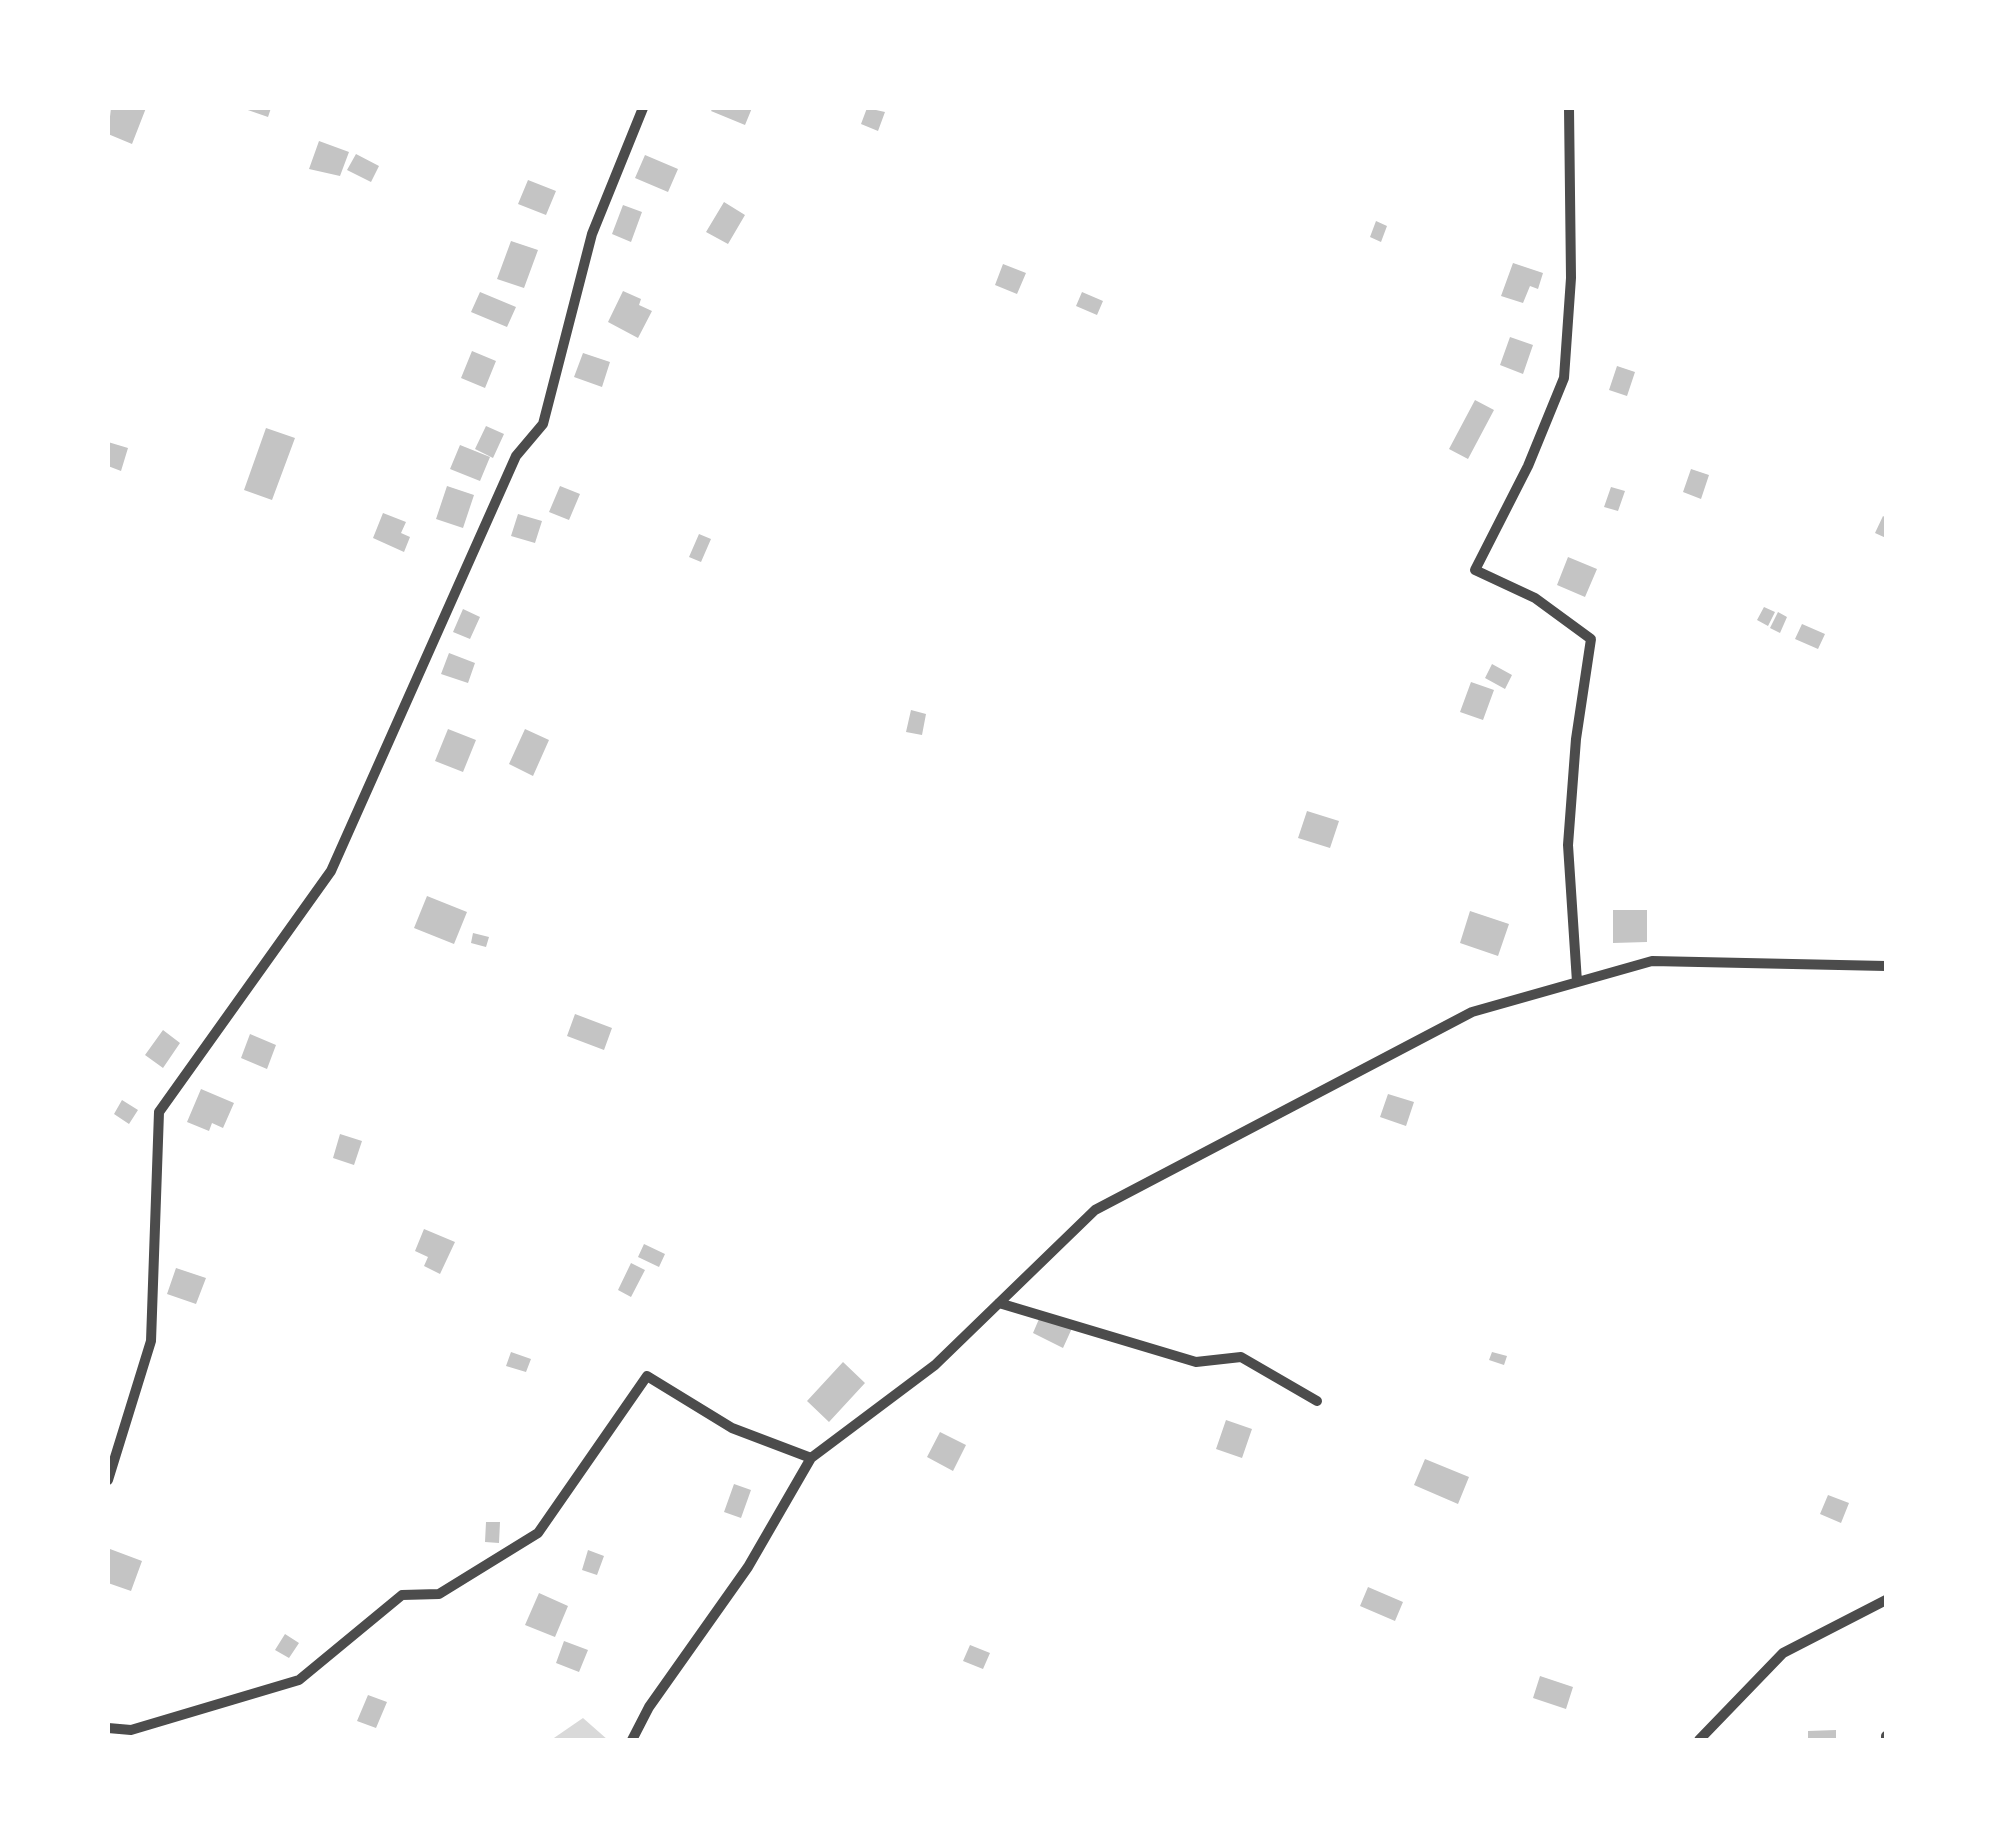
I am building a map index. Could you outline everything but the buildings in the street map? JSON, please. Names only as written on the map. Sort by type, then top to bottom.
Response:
[{"type":"street","points":[[108,1480],[151,1340],[159,1112],[331,871],[516,456],[543,424],[592,234],[643,108]]},
{"type":"street","points":[[1569,108],[1571,278],[1564,378],[1528,466],[1475,570],[1536,598],[1592,638],[1576,739],[1568,845],[1577,982]]},
{"type":"street","points":[[632,1740],[649,1707],[748,1567],[810,1458],[934,1365],[1094,1210],[1472,1012],[1652,961],[1886,966]]},
{"type":"street","points":[[999,1303],[1196,1362],[1241,1357],[1317,1401]]},
{"type":"street","points":[[108,1728],[131,1730],[299,1680],[402,1596],[438,1594],[538,1533],[646,1376],[732,1428],[810,1458]]},
{"type":"street","points":[[1698,1740],[1783,1653],[1886,1600]]},
{"type":"shaded area","points":[[583,1718],[608,1740],[551,1740]]}]
